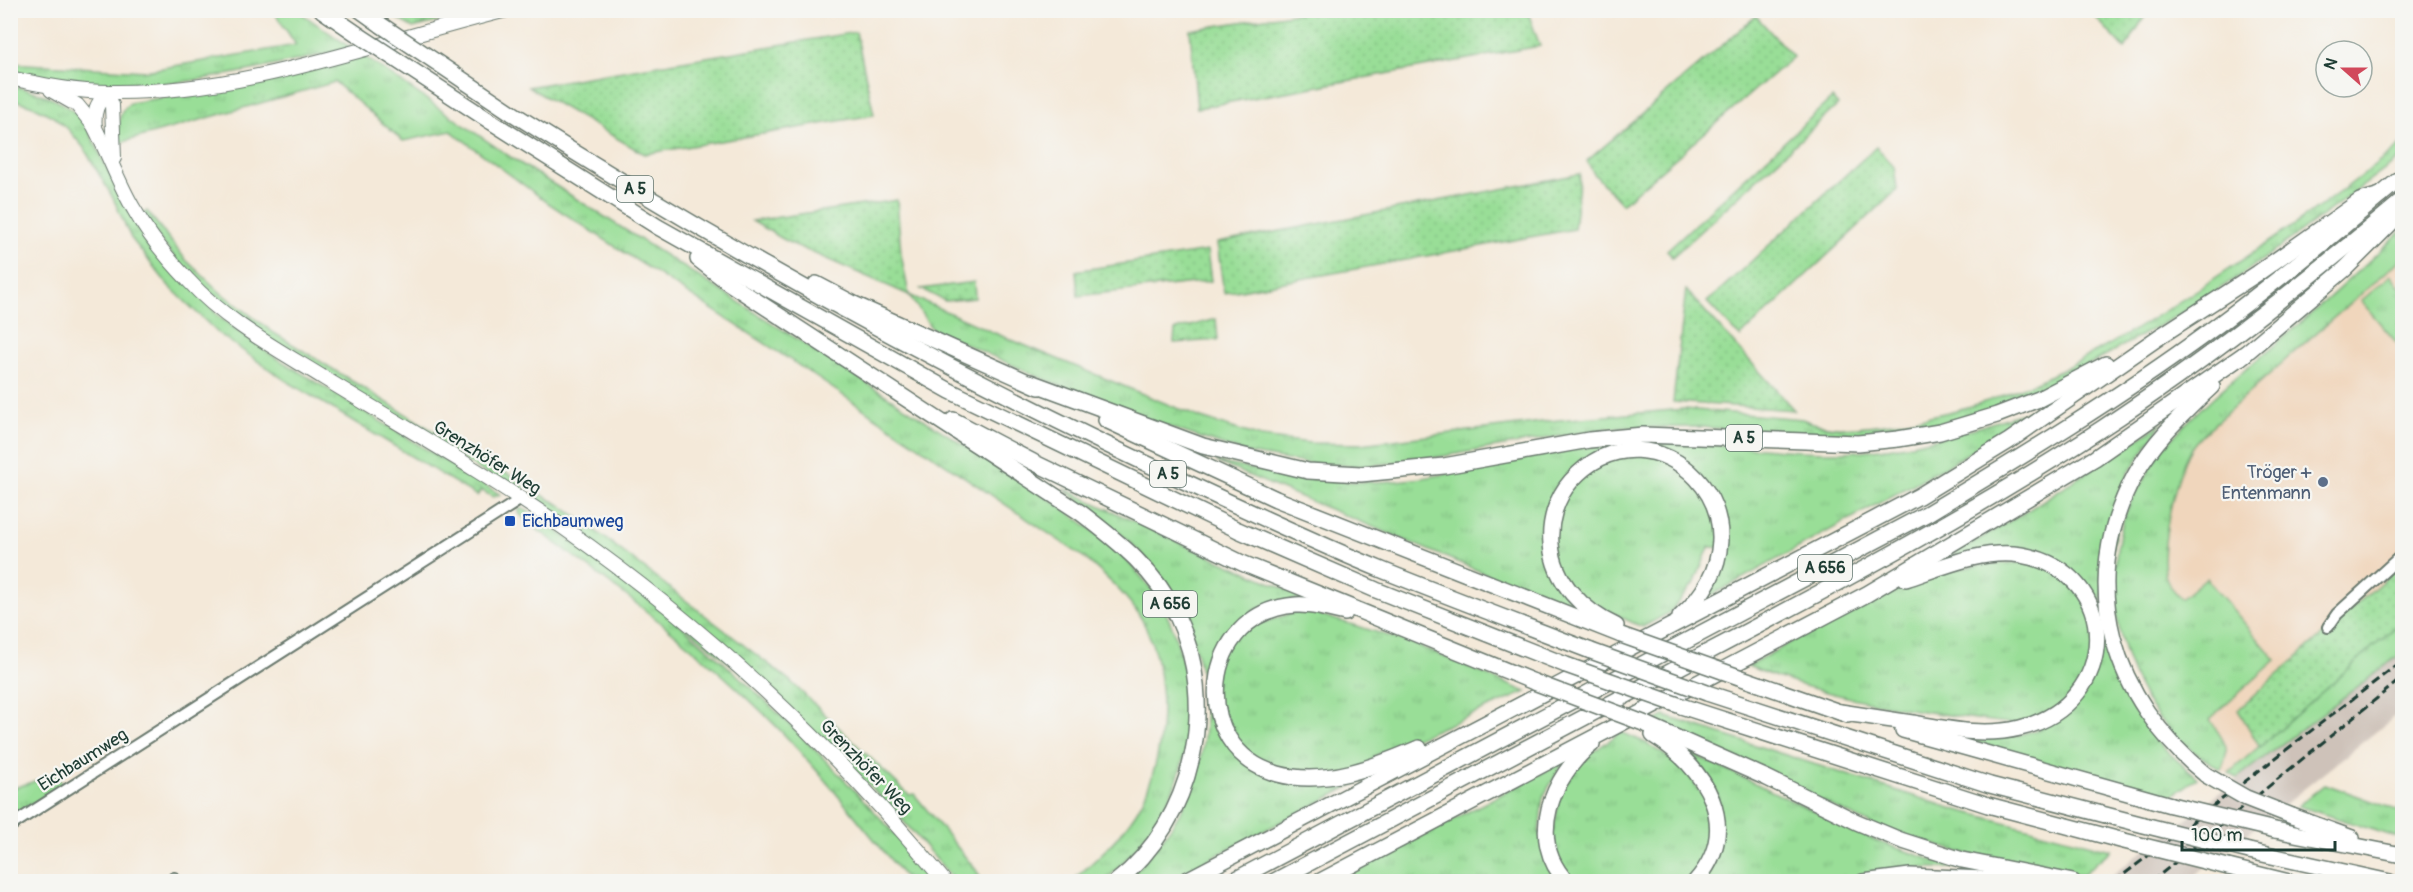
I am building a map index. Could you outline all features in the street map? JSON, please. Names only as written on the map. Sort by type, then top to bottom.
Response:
[{"type":"highway","name":"A 5","points":[[322,10],[490,122],[658,227],[950,391],[1238,530],[1376,590],[1566,665],[1681,706],[1988,805],[2289,882]]},
{"type":"highway","name":"A 5","points":[[360,10],[512,113],[760,263],[939,362],[1107,446],[1381,570],[1707,693],[1990,785],[2249,851],[2390,882]]},
{"type":"highway","name":"A 656","points":[[1231,882],[1928,513],[2016,460],[2205,334],[2284,274],[2403,177]]},
{"type":"highway","points":[[1183,882],[1919,496],[2009,441],[2162,335],[2258,273],[2360,201],[2381,195]]},
{"type":"highway","name":"A 656","points":[[1273,882],[1913,543],[2027,476],[2100,430],[2218,349],[2301,285],[2403,201]]},
{"type":"highway","points":[[2401,855],[2246,798],[2206,775],[2171,745],[2150,718],[2131,687],[2118,658],[2107,606],[2107,567],[2112,532],[2121,504],[2154,446],[2246,353],[2344,269],[2403,211]]},
{"type":"highway","points":[[658,227],[729,283],[878,381],[1034,462],[1242,563],[1534,682],[1617,719],[1643,726],[1767,778],[1857,822],[1900,840],[1962,860],[2072,881]]},
{"type":"highway","name":"A 5","points":[[760,263],[797,274],[854,304],[1030,382],[1173,453],[1276,500],[1625,633]]},
{"type":"highway","name":"A 5","points":[[1030,382],[1203,446],[1308,471],[1361,474],[1444,466],[1588,440],[1643,435],[1847,443],[1898,439],[1940,432],[2039,399],[2162,335]]},
{"type":"highway","points":[[1319,882],[1617,719],[1867,594],[2095,458],[2246,353]]},
{"type":"highway","name":"A 656","points":[[878,381],[1081,513],[1120,542],[1144,566],[1177,615],[1187,644],[1194,681],[1197,728],[1194,754],[1185,786],[1170,818],[1148,849],[1116,882]]},
{"type":"highway","points":[[1664,630],[1691,606],[1713,574],[1720,550],[1720,525],[1713,501],[1690,471],[1663,456],[1632,452],[1602,459],[1576,476],[1558,502],[1551,532],[1553,557],[1569,591],[1601,618],[1625,633],[1651,645],[1840,712],[2171,805],[2275,830],[2401,855]]},
{"type":"highway","points":[[1840,712],[1961,731],[1990,733],[2020,728],[2053,715],[2072,701],[2088,679],[2096,654],[2096,628],[2093,615],[2080,590],[2061,571],[2034,558],[2006,554],[1968,559],[1867,594]]},
{"type":"highway","points":[[1401,628],[1309,605],[1284,607],[1260,616],[1249,623],[1231,641],[1216,676],[1218,714],[1228,737],[1245,757],[1272,772],[1291,776],[1324,777],[1361,770],[1454,733],[1473,730]]},
{"type":"highway","points":[[1567,882],[1556,866],[1546,836],[1546,823],[1552,795],[1570,764],[1617,719]]},
{"type":"highway","points":[[1643,726],[1688,761],[1701,775],[1714,804],[1716,837],[1712,853],[1695,882]]},
{"type":"highway","points":[[1863,882],[1910,876],[2023,882],[2072,881]]},
{"type":"main road","points":[[10,78],[107,92],[144,92],[217,83],[346,54],[507,10]]},
{"type":"main road","name":"Grenzhöfer Weg","points":[[41,84],[68,98],[95,128],[135,213],[189,282],[262,340],[521,499],[662,602],[776,700],[866,792],[945,882]]},
{"type":"main road","points":[[95,128],[93,116],[96,105],[107,92]]},
{"type":"main road","name":"Grenzhöfer Weg","points":[[107,92],[112,105],[112,144],[117,172]]},
{"type":"main road","points":[[113,122],[124,101],[144,92]]},
{"type":"street","name":"Eichbaumweg","points":[[10,826],[521,499]]},
{"type":"street","points":[[2328,627],[2337,614],[2403,555]]},
{"type":"shaded area","points":[[2402,230],[2402,564],[2239,710],[2260,747],[2229,773],[2196,753],[2115,587],[2124,518],[2136,491],[2160,452],[2207,403],[2324,303]]},
{"type":"shaded area","points":[[2402,653],[2402,711],[2188,881],[2103,882]]},
{"type":"green space","points":[[273,10],[298,11],[351,48],[236,73],[166,84],[108,85],[11,72],[10,63],[145,71],[296,45]]},
{"type":"green space","points":[[1527,10],[1540,46],[1197,108],[1190,30],[1310,11]]},
{"type":"green space","points":[[384,11],[480,11],[413,28]]},
{"type":"green space","points":[[2090,11],[2148,11],[2125,49]]},
{"type":"green space","points":[[1756,16],[1793,57],[1622,204],[1594,174],[1587,161]]},
{"type":"green space","points":[[856,32],[874,115],[644,154],[528,87]]},
{"type":"green space","points":[[362,55],[515,160],[1057,504],[1106,542],[1139,574],[1159,601],[1176,637],[1187,690],[1189,721],[1185,751],[1177,779],[1165,806],[1149,832],[1105,881],[1072,881],[1099,857],[1123,830],[1137,811],[1147,790],[1160,741],[1161,689],[1151,639],[1141,618],[1108,579],[1085,558],[795,363],[548,203],[451,131],[403,141],[335,82],[119,143],[120,116],[130,103],[230,86]]},
{"type":"green space","points":[[10,85],[41,94],[61,103],[78,115],[85,123],[124,204],[218,316],[270,354],[501,495],[493,497],[481,490],[477,496],[285,380],[219,334],[169,286],[131,238],[113,198],[84,148],[69,130],[54,117],[33,106],[11,99]]},
{"type":"green space","points":[[1832,98],[1838,105],[1672,257],[1667,250]]},
{"type":"green space","points":[[2402,144],[2402,157],[2244,273],[2184,312],[2064,378],[2010,403],[1932,426],[1861,434],[1763,432],[1701,427],[1608,428],[1421,460],[1361,466],[1305,463],[1246,453],[1127,413],[1039,377],[932,329],[909,295],[1201,418],[1261,437],[1310,443],[1361,444],[1559,420],[1684,409],[1803,419],[1824,426],[1870,426],[1968,407],[2001,396],[2066,368],[2131,332],[2244,259],[2336,195]]},
{"type":"green space","points":[[1876,147],[1894,167],[1897,190],[1740,337],[1707,302]]},
{"type":"green space","points":[[1580,174],[1574,229],[1224,293],[1217,243]]},
{"type":"green space","points":[[897,200],[901,254],[909,295],[788,242],[752,221]]},
{"type":"green space","points":[[147,211],[186,260],[221,293],[274,333],[451,442],[522,482],[525,488],[523,491],[516,492],[261,336],[187,272],[143,214]]},
{"type":"green space","points":[[2402,230],[2402,258],[2205,432],[2187,455],[2181,471],[2166,532],[2164,551],[2167,581],[2181,599],[2206,578],[2276,660],[2210,719],[2226,748],[2221,770],[2186,746],[2167,728],[2150,706],[2126,656],[2115,601],[2118,545],[2124,518],[2131,501],[2157,456],[2190,419]]},
{"type":"green space","points":[[1207,251],[1211,281],[1078,296],[1076,271]]},
{"type":"green space","points":[[2391,275],[2402,289],[2402,349],[2361,301]]},
{"type":"green space","points":[[974,282],[975,298],[945,301],[921,289]]},
{"type":"green space","points":[[1686,290],[1794,410],[1673,402]]},
{"type":"green space","points":[[1216,319],[1218,340],[1174,343],[1175,330]]},
{"type":"green space","points":[[2040,407],[2008,430],[1941,469],[1703,600],[1719,573],[1726,548],[1709,547],[1695,582],[1669,613],[1643,627],[1561,588],[1570,601],[1567,605],[1520,588],[1216,462],[1314,479],[1364,482],[1414,479],[1564,451],[1615,444],[1667,442],[1797,451],[1851,452],[1933,439]]},
{"type":"green space","points":[[2162,423],[2128,474],[2101,601],[2111,655],[2133,706],[2158,743],[2197,778],[2172,796],[2024,758],[1965,739],[1969,736],[2018,735],[2043,728],[1931,713],[1856,699],[1783,679],[1748,666],[1845,613],[1914,582],[1950,571],[1985,564],[2021,563],[2023,550],[1949,557],[2027,511]]},
{"type":"green space","points":[[1063,488],[1306,598],[1270,604],[1253,611],[1265,622],[1292,613],[1311,612],[1412,643],[1526,692],[1374,756],[1376,773],[1167,881],[1127,881],[1152,852],[1182,809],[1199,767],[1204,736],[1205,704],[1201,672],[1193,641],[1181,612],[1165,584],[1146,559],[1127,540]]},
{"type":"green space","points":[[538,493],[588,525],[789,680],[909,795],[914,794],[976,870],[982,881],[955,881],[905,823],[836,750],[537,504]]},
{"type":"green space","points":[[519,509],[524,509],[638,590],[744,681],[843,778],[937,881],[908,881],[812,765],[749,699],[657,620],[527,522],[519,513]]},
{"type":"green space","points":[[2402,564],[2402,621],[2260,747],[2238,710]]},
{"type":"green space","points":[[2402,621],[2402,653],[2237,778],[2229,773]]},
{"type":"green space","points":[[1664,716],[1954,809],[2111,850],[2082,875],[2012,868],[1879,828],[1653,722]]},
{"type":"green space","points":[[1621,732],[1646,743],[1683,767],[1702,794],[1719,798],[1710,778],[1692,756],[1693,754],[1879,842],[1957,868],[1907,868],[1874,872],[1900,882],[1335,882],[1564,761],[1543,797],[1539,833],[1553,832],[1561,790],[1583,759]]},
{"type":"green space","points":[[56,774],[63,785],[11,818],[11,789]]},
{"type":"green space","points":[[2325,784],[2402,812],[2402,839],[2298,806]]},
{"type":"railway","points":[[2114,882],[2402,661]]},
{"type":"railway","points":[[2151,882],[2402,678]]},
{"type":"place","name":"Tröger + Entenmann","points":[[2323,482]]},
{"type":"place","name":"Eichbaumweg","points":[[510,521]]}]
